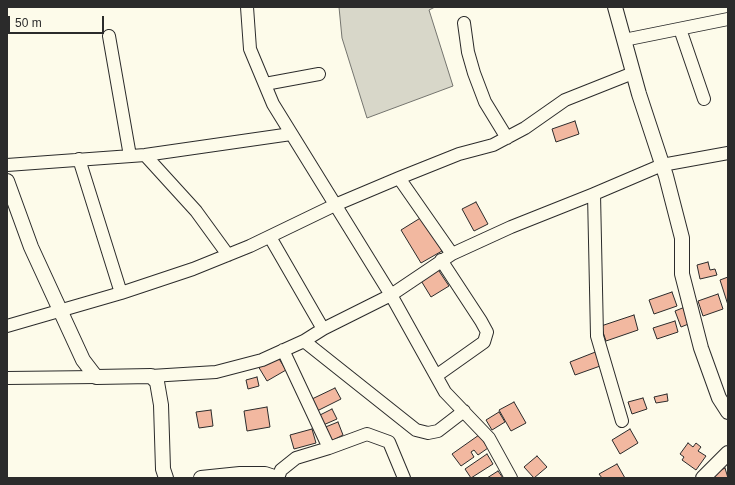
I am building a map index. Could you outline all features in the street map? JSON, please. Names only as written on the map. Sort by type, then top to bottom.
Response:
[{"type":"street","points":[[247,7],[250,49],[273,104],[391,295],[445,392],[489,438],[511,478]]},
{"type":"street","points":[[615,7],[682,238],[682,274],[687,296],[706,361],[719,398],[728,412]]},
{"type":"street","points":[[624,40],[728,19]]},
{"type":"street","points":[[464,23],[468,52],[474,73],[485,102],[506,138]]},
{"type":"street","points":[[680,29],[704,99]]},
{"type":"street","points":[[109,36],[130,156]]},
{"type":"street","points":[[7,326],[121,293],[228,255],[335,205],[399,178],[459,154],[493,145],[525,128],[566,100],[633,73]]},
{"type":"street","points":[[265,84],[319,74]]},
{"type":"street","points":[[7,165],[145,155],[291,134]]},
{"type":"street","points":[[7,378],[151,376],[216,372],[262,360],[304,341],[323,329],[391,295],[440,260],[511,227],[662,165],[728,153]]},
{"type":"street","points":[[145,155],[196,211],[228,255]]},
{"type":"street","points":[[79,159],[121,293]]},
{"type":"street","points":[[399,178],[452,254]]},
{"type":"street","points":[[7,181],[31,247],[83,360],[96,377]]},
{"type":"street","points":[[594,194],[597,336],[622,421]]},
{"type":"street","points":[[270,236],[323,329]]},
{"type":"street","points":[[436,376],[484,342],[487,332],[440,260]]},
{"type":"street","points":[[304,341],[416,430],[428,433],[438,431],[464,411]]},
{"type":"street","points":[[283,350],[329,448]]},
{"type":"street","points":[[151,376],[157,382],[161,405],[163,469],[166,478]]},
{"type":"street","points":[[201,478],[240,474],[265,474],[277,478],[281,470],[296,458],[367,434],[389,442],[404,478]]},
{"type":"street","points":[[704,478],[728,453]]},
{"type":"shaded area","points":[[339,7],[435,7],[429,10],[453,86],[367,118],[342,38]]},
{"type":"building","points":[[575,121],[579,134],[556,142],[552,129]]},
{"type":"building","points":[[476,202],[488,224],[474,231],[462,209]]},
{"type":"building","points":[[422,217],[442,251],[421,263],[401,230]]},
{"type":"building","points":[[708,262],[710,270],[715,269],[717,275],[700,279],[697,265]]},
{"type":"building","points":[[437,268],[449,286],[431,297],[420,279]]},
{"type":"building","points":[[728,277],[728,305],[720,280]]},
{"type":"building","points":[[672,292],[677,306],[654,314],[649,300]]},
{"type":"building","points":[[718,294],[723,309],[703,316],[698,301]]},
{"type":"building","points":[[685,307],[691,323],[681,327],[675,311]]},
{"type":"building","points":[[634,315],[638,330],[606,341],[601,326]]},
{"type":"building","points":[[675,321],[678,332],[657,339],[653,328]]},
{"type":"building","points":[[598,351],[603,365],[575,375],[570,362]]},
{"type":"building","points":[[276,354],[286,370],[267,381],[258,366]]},
{"type":"building","points":[[257,377],[259,386],[248,389],[246,380]]},
{"type":"building","points":[[335,388],[341,399],[317,411],[312,399]]},
{"type":"building","points":[[667,394],[668,401],[656,403],[654,397]]},
{"type":"building","points":[[643,398],[647,409],[632,414],[628,402]]},
{"type":"building","points":[[514,402],[526,423],[511,431],[499,410]]},
{"type":"building","points":[[267,407],[270,427],[247,431],[244,411]]},
{"type":"building","points":[[332,409],[337,419],[321,426],[316,417]]},
{"type":"building","points":[[211,410],[213,426],[199,428],[196,412]]},
{"type":"building","points":[[499,412],[505,422],[492,430],[486,420]]},
{"type":"building","points":[[338,422],[343,435],[329,442],[323,428]]},
{"type":"building","points":[[312,429],[316,443],[294,449],[290,435]]},
{"type":"building","points":[[630,429],[638,443],[620,454],[612,440]]},
{"type":"building","points":[[479,435],[488,448],[478,455],[474,450],[471,452],[474,457],[461,466],[452,454]]},
{"type":"building","points":[[688,443],[693,447],[696,443],[701,447],[698,451],[706,456],[696,470],[682,460],[684,457],[680,454]]},
{"type":"building","points":[[487,454],[493,464],[471,478],[465,469]]},
{"type":"building","points":[[537,456],[547,467],[534,478],[524,467]]},
{"type":"building","points":[[617,464],[625,478],[602,478],[599,474]]},
{"type":"building","points":[[725,468],[728,478],[715,478],[713,474]]},
{"type":"building","points":[[498,471],[503,478],[487,478]]}]
